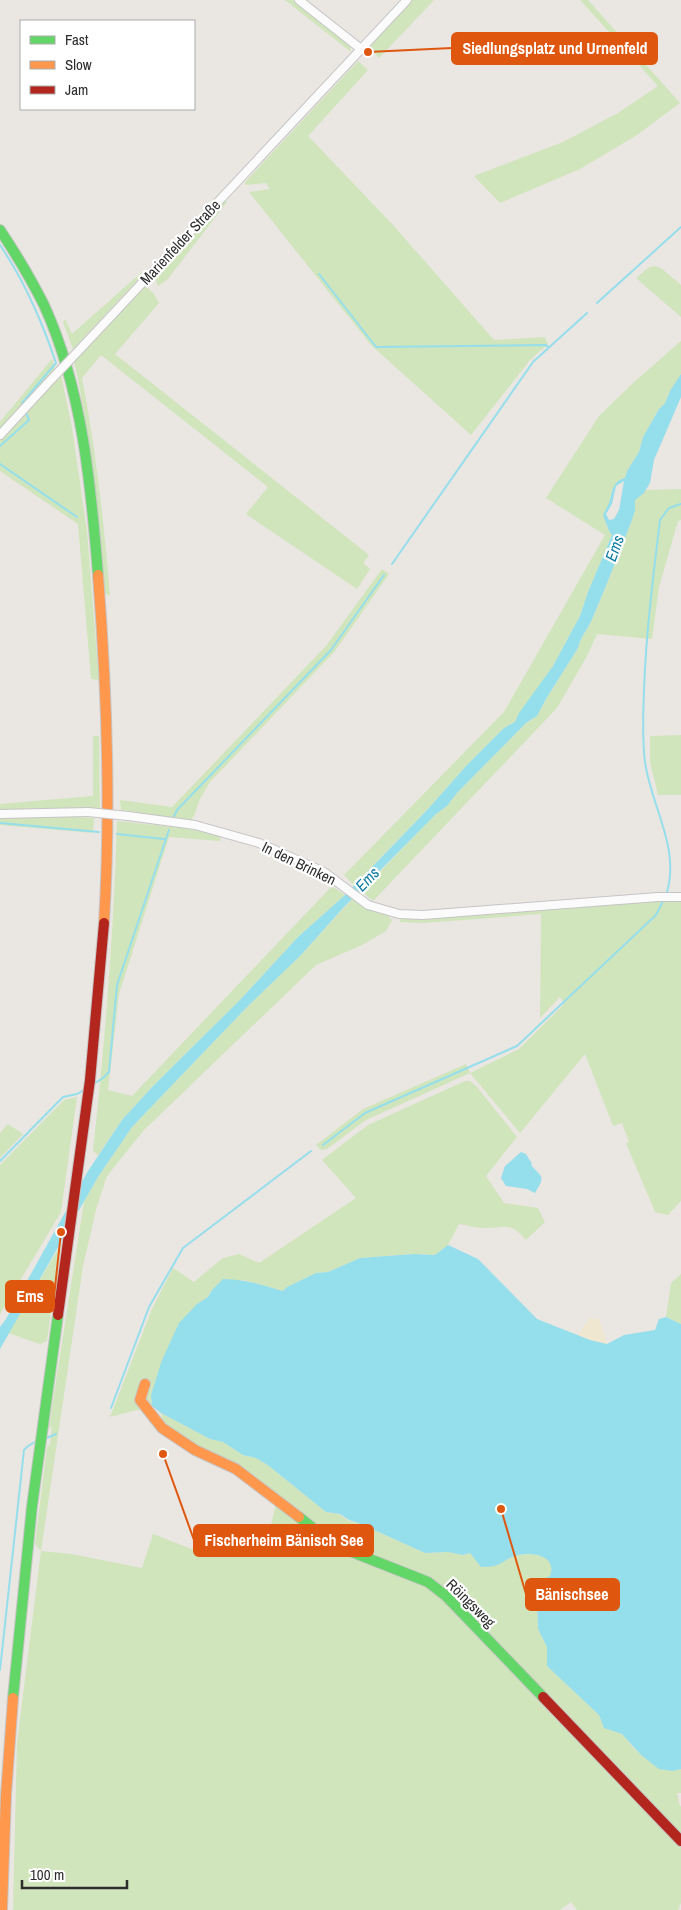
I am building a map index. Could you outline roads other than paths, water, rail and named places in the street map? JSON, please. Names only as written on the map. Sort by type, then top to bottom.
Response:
[{"type":"main road","points":[[0,230],[22,261],[40,294],[53,324],[64,355],[79,425],[94,531],[102,620],[107,711],[108,808],[102,954],[89,1094],[38,1451],[20,1602],[12,1696],[2,1910]]},
{"type":"main road","name":"Röingsweg","points":[[145,1384],[140,1400],[162,1428],[184,1444],[236,1469],[314,1529],[352,1552],[428,1582],[446,1596],[681,1841]]},
{"type":"street","points":[[299,0],[361,49]]},
{"type":"street","name":"Marienfelder Straße","points":[[0,435],[407,0]]},
{"type":"street","name":"In den Brinken","points":[[0,814],[88,812],[195,825],[244,838],[315,868],[345,887],[368,905],[399,914],[423,915],[658,896],[681,897]]},
{"type":"water","points":[[681,374],[681,397],[654,460],[650,483],[644,493],[635,500],[632,520],[603,593],[578,648],[537,716],[526,723],[457,793],[447,806],[436,814],[344,907],[301,955],[247,1007],[132,1127],[98,1177],[0,1349],[0,1327],[88,1171],[122,1120],[154,1085],[239,1001],[298,937],[345,895],[429,808],[466,766],[504,728],[515,722],[519,713],[553,666],[580,616],[612,535],[603,515],[613,488],[617,482],[625,478],[627,471],[639,452],[643,437],[659,409],[665,403],[671,389]],"holes":[[[624,481],[619,510],[614,519],[609,520],[606,514],[612,504],[616,486]]]},
{"type":"water","points":[[521,1152],[526,1154],[531,1165],[541,1177],[541,1183],[535,1193],[527,1189],[506,1186],[501,1178],[505,1166]]},
{"type":"water","points":[[448,1245],[478,1259],[537,1319],[590,1340],[607,1344],[624,1335],[655,1330],[659,1319],[666,1317],[681,1324],[681,1769],[673,1771],[659,1769],[641,1755],[622,1734],[604,1728],[599,1715],[547,1666],[547,1647],[538,1629],[537,1597],[546,1578],[550,1576],[550,1563],[546,1559],[541,1556],[528,1554],[512,1557],[495,1566],[481,1567],[470,1553],[463,1555],[448,1552],[425,1553],[349,1520],[340,1514],[326,1512],[269,1466],[256,1458],[243,1455],[223,1442],[210,1439],[161,1413],[152,1406],[151,1395],[162,1360],[179,1323],[197,1304],[208,1297],[223,1279],[239,1280],[283,1291],[287,1287],[316,1273],[328,1272],[360,1258],[414,1254],[435,1255]]},
{"type":"waterway","points":[[597,303],[681,227]]},
{"type":"waterway","points":[[0,245],[32,302],[56,363],[22,403]]},
{"type":"waterway","points":[[319,274],[376,347],[546,345],[548,347]]},
{"type":"waterway","points":[[392,564],[533,362],[587,313]]},
{"type":"waterway","points":[[0,446],[29,420],[26,413]]},
{"type":"waterway","points":[[0,464],[77,517]]},
{"type":"waterway","points":[[667,892],[670,859],[645,762],[643,735],[645,669],[652,584],[660,520],[669,508],[681,504]]},
{"type":"waterway","points":[[174,816],[177,810],[331,650],[384,575]]},
{"type":"waterway","points":[[0,823],[99,832]]},
{"type":"waterway","points":[[95,1083],[109,1072],[117,985],[169,830]]},
{"type":"waterway","points":[[117,834],[164,839]]},
{"type":"waterway","points":[[323,1145],[365,1113],[517,1046],[656,915],[663,901]]},
{"type":"waterway","points":[[0,1161],[63,1097],[77,1094],[84,1090]]},
{"type":"waterway","points":[[111,1408],[149,1307],[183,1248],[311,1151]]},
{"type":"waterway","points":[[44,1439],[56,1434]]},
{"type":"waterway","points":[[0,1670],[24,1450],[35,1442]]},
{"type":"place","name":"Siedlungsplatz und Urnenfeld","points":[[368,52]]},
{"type":"place","name":"Ems","points":[[61,1232]]},
{"type":"place","name":"Fischerheim Bänisch See","points":[[163,1454]]},
{"type":"place","name":"Bänischsee","points":[[501,1509]]}]
